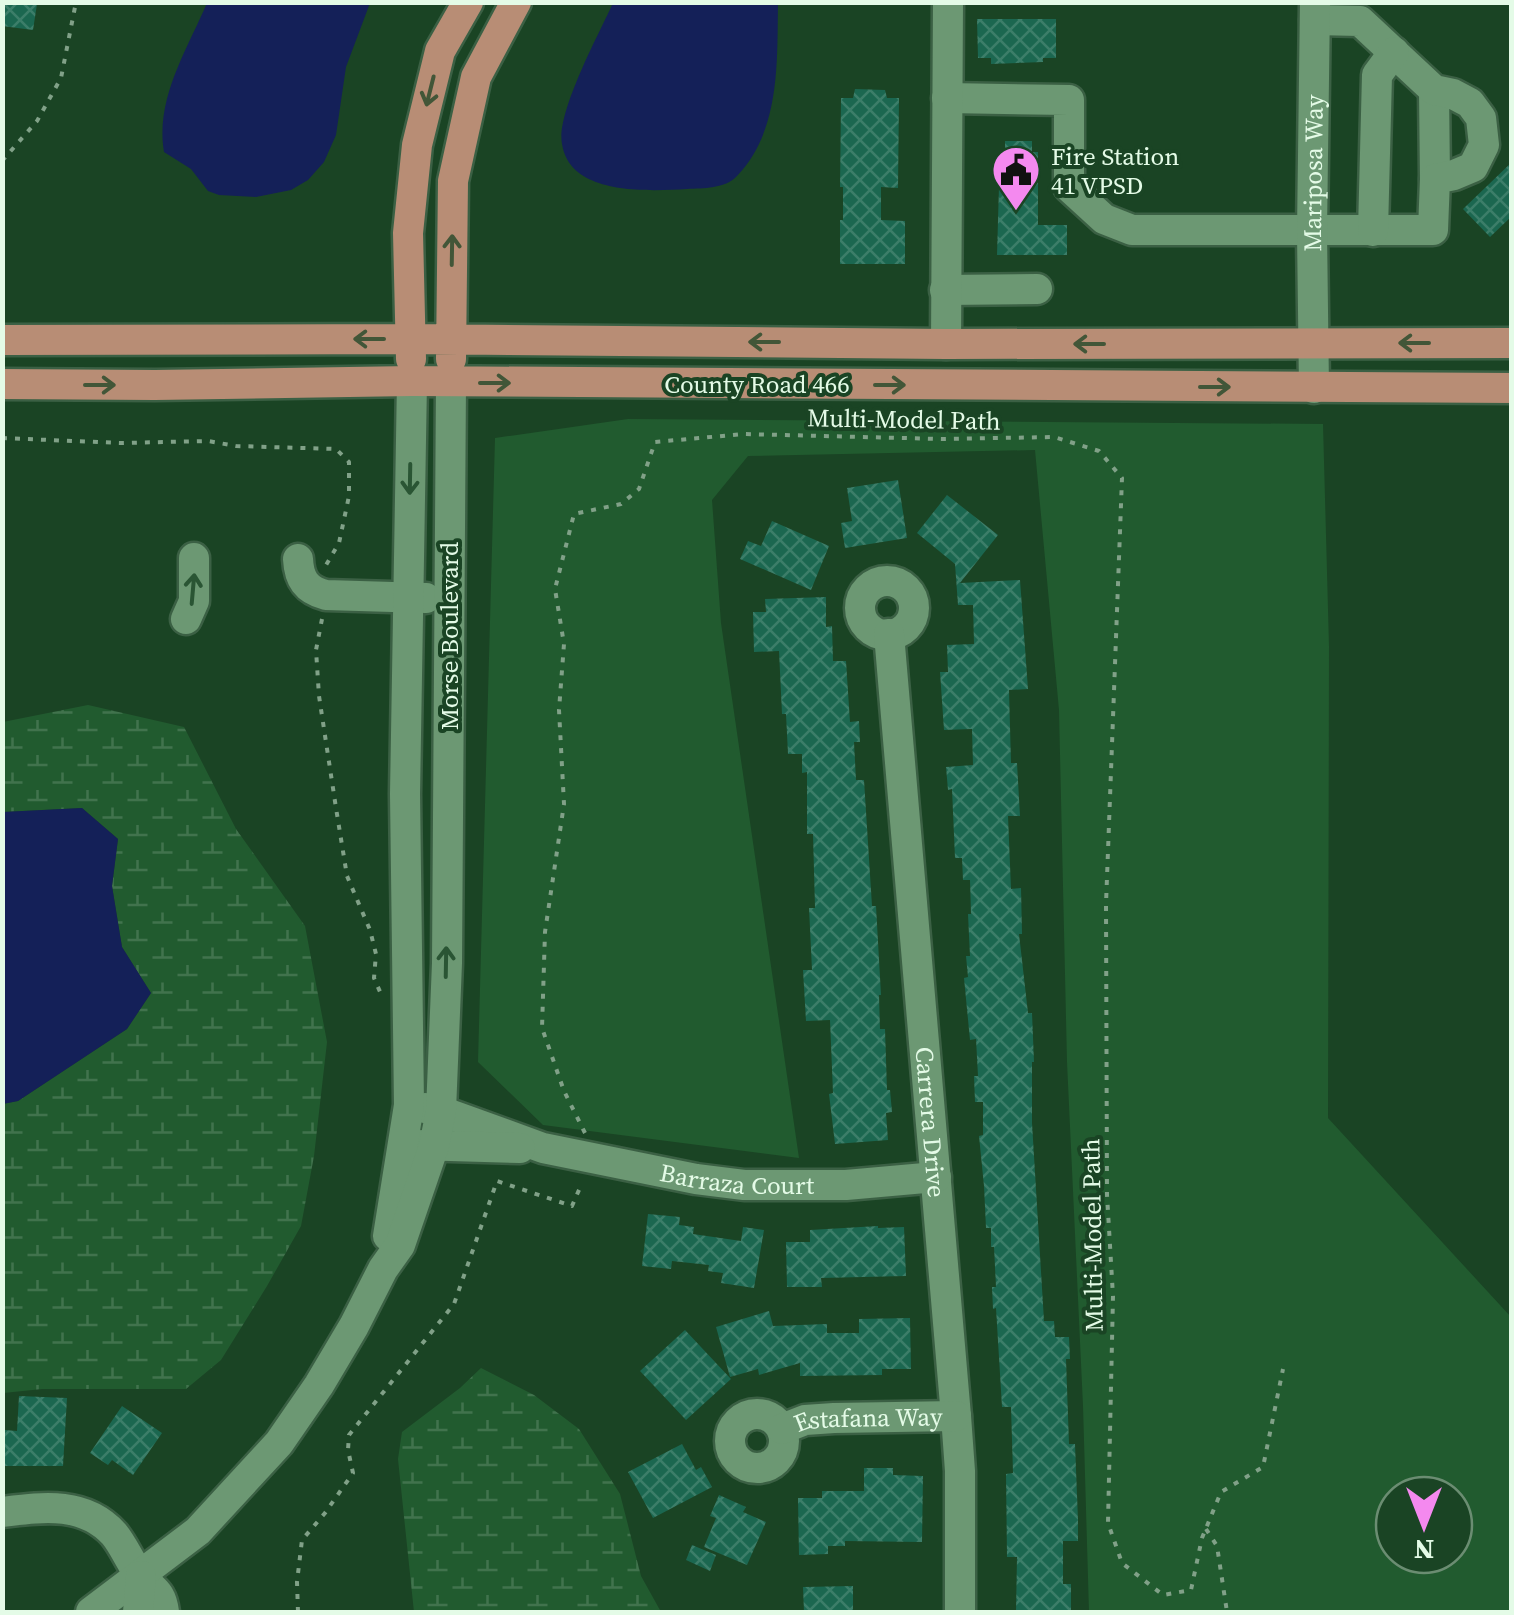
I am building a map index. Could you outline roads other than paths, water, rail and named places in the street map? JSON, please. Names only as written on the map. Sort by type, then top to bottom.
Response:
[{"type":"main road","name":"Morse Boulevard","points":[[412,381],[408,232],[418,145],[440,51],[468,2]]},
{"type":"main road","name":"Morse Boulevard","points":[[450,382],[453,181],[476,77],[516,2]]},
{"type":"main road","name":"County Road 466","points":[[2,340],[1512,343]]},
{"type":"main road","name":"County Road 466","points":[[2,384],[412,381],[1512,388]]},
{"type":"street","points":[[946,344],[948,2]]},
{"type":"street","points":[[1315,11],[1360,21],[1434,90],[1470,102],[1481,118],[1484,145],[1473,166],[1434,179]]},
{"type":"street","name":"Mariposa Way","points":[[1314,388],[1315,11]]},
{"type":"street","points":[[1373,231],[1377,75],[1394,52]]},
{"type":"street","points":[[947,98],[1069,100],[1069,187],[1104,220],[1132,230],[1373,231],[1433,230],[1434,90]]},
{"type":"street","points":[[946,290],[1037,289]]},
{"type":"street","name":"Morse Boulevard","points":[[412,381],[405,794],[408,1104],[419,1145]]},
{"type":"street","name":"Morse Boulevard","points":[[91,1612],[198,1530],[279,1443],[319,1385],[400,1245],[419,1145],[441,1112],[446,963],[450,382]]},
{"type":"street","points":[[186,620],[194,601],[194,558]]},
{"type":"street","points":[[298,559],[304,584],[314,592],[449,599]]},
{"type":"street","name":"Carrera Drive","points":[[890,634],[960,1471],[960,1612]]},
{"type":"street","points":[[405,794],[448,794]]},
{"type":"street","name":"Barraza Court","points":[[408,1104],[543,1148],[744,1186],[829,1186],[936,1177]]},
{"type":"street","name":"Barraza Court","points":[[419,1145],[543,1148]]},
{"type":"street","name":"Estafana Way","points":[[782,1429],[805,1420],[956,1416]]},
{"type":"street","points":[[2,1512],[62,1507],[97,1520],[115,1535],[140,1576],[162,1598],[164,1612]]},
{"type":"street","points":[[138,1612],[140,1576]]},
{"type":"place","name":"Fire Station 41 VPSD","points":[[1016,212]]}]
